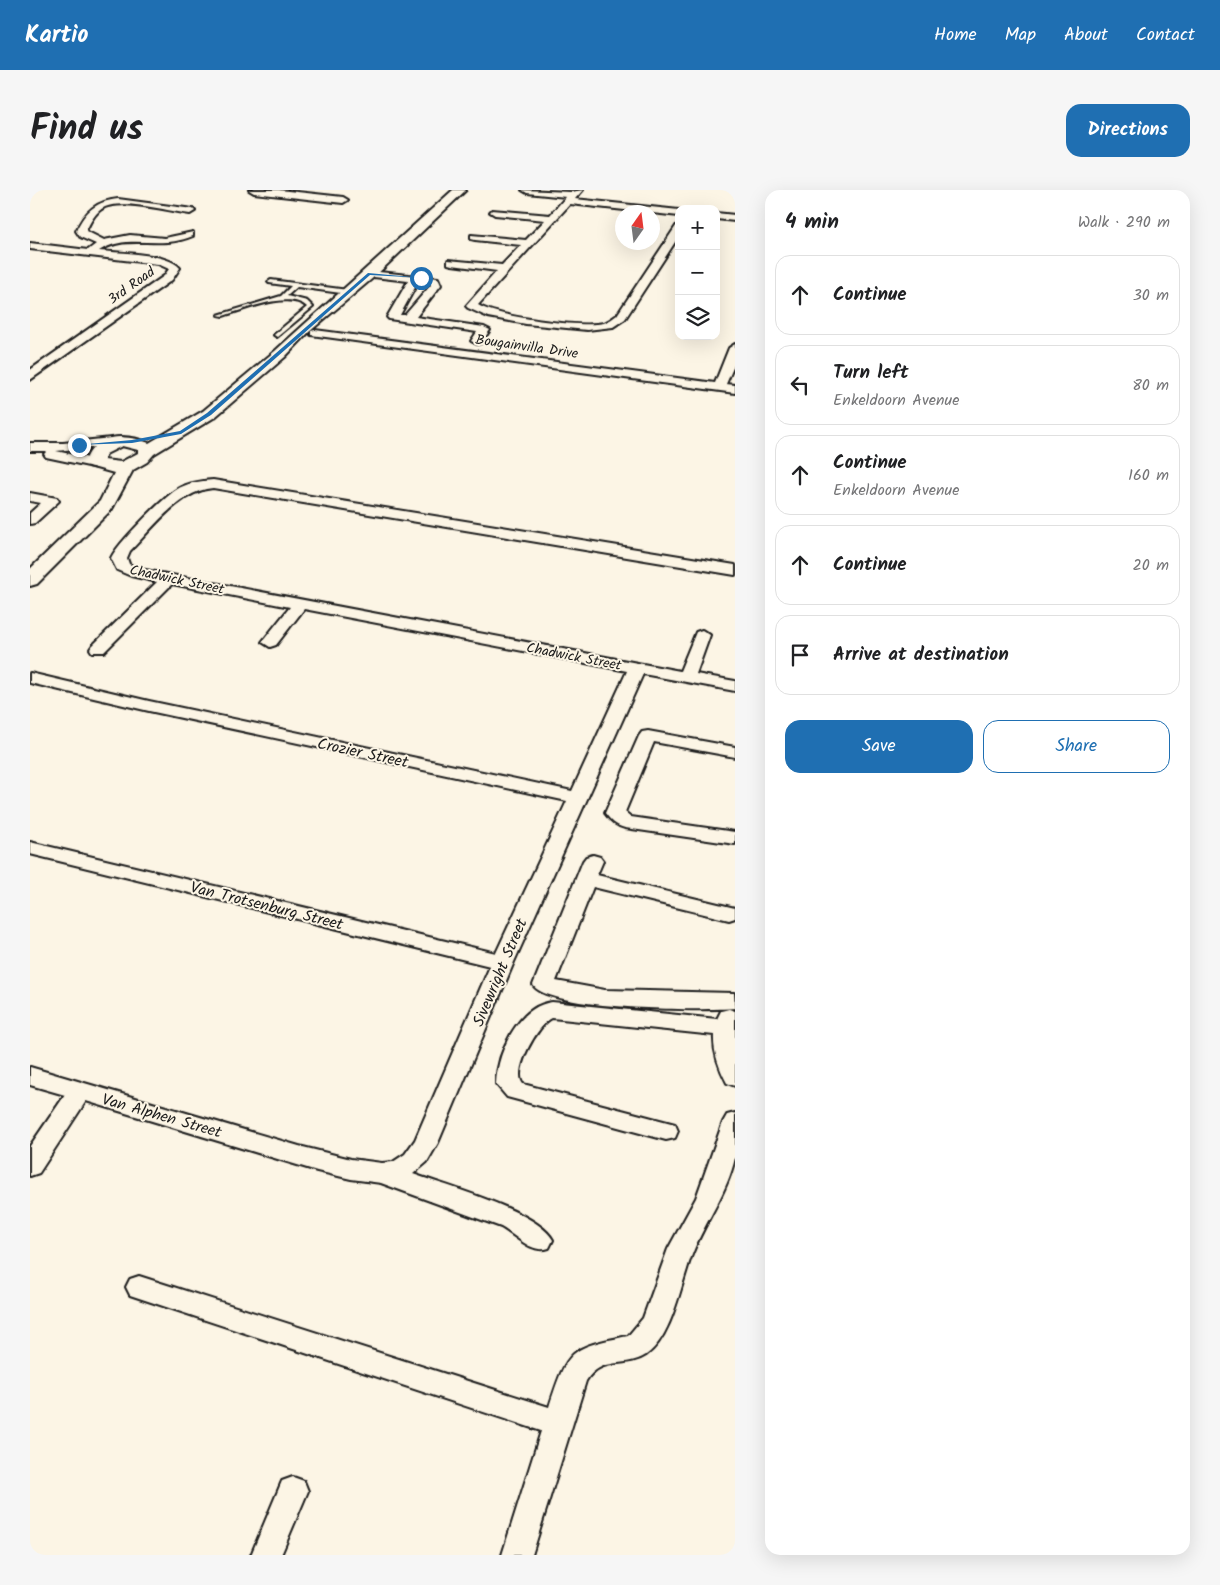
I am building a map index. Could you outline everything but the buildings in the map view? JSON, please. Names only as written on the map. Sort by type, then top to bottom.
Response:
[{"type":"street","points":[[254,190],[344,200]]},
{"type":"street","points":[[30,449],[113,468],[127,466],[143,458],[147,451],[209,414],[309,331],[348,292],[370,274],[460,190]]},
{"type":"street","points":[[527,190],[574,195],[675,212]]},
{"type":"street","points":[[574,195],[474,302],[472,306],[476,311],[484,314],[600,327],[614,324],[621,317],[675,234]]},
{"type":"street","points":[[103,243],[84,235],[81,231],[95,210],[102,205],[124,203],[190,211]]},
{"type":"street","points":[[495,212],[552,218]]},
{"type":"street","points":[[720,216],[735,218]]},
{"type":"street","points":[[90,253],[103,243],[131,237],[169,242],[179,240],[189,234]]},
{"type":"street","points":[[475,237],[529,243]]},
{"type":"street","name":"3rd Road","points":[[30,246],[165,262],[175,268],[168,278],[30,376]]},
{"type":"street","points":[[452,262],[505,268]]},
{"type":"street","points":[[370,274],[434,280],[436,285],[408,319]]},
{"type":"street","points":[[415,278],[393,317],[484,330],[477,341]]},
{"type":"street","name":"Bougainvilla Drive","points":[[309,331],[720,384],[735,384]]},
{"type":"street","points":[[720,384],[735,348]]},
{"type":"street","name":"Bougainvilla Drive","points":[[720,384],[735,389]]},
{"type":"street","points":[[87,522],[100,489],[100,465],[94,459],[100,450],[127,442],[181,432]]},
{"type":"street","points":[[30,449],[127,442],[143,446],[147,451]]},
{"type":"street","points":[[30,580],[114,496],[119,479],[127,466]]},
{"type":"street","name":"Chadwick Street","points":[[735,570],[213,484],[200,485],[181,493],[123,549],[119,558],[122,566],[136,573],[735,686]]},
{"type":"street","points":[[30,497],[52,501],[30,520]]},
{"type":"street","points":[[98,649],[169,579]]},
{"type":"street","points":[[270,642],[300,604]]},
{"type":"street","points":[[686,677],[702,635]]},
{"type":"street","name":"Sivewright Street","points":[[294,1154],[382,1173],[406,1167],[417,1160],[426,1144],[503,962],[637,668]]},
{"type":"street","name":"Crozier Street","points":[[30,678],[148,706],[577,798]]},
{"type":"street","points":[[735,752],[662,737],[648,736],[614,813],[625,822],[735,838]]},
{"type":"street","name":"Van Trotsenburg Street","points":[[30,848],[503,962]]},
{"type":"street","points":[[729,913],[590,870],[544,985],[551,990],[579,995],[734,999],[725,1028],[725,1055],[735,1077]]},
{"type":"street","points":[[666,1131],[515,1091],[508,1084],[506,1075],[527,1027],[535,1016],[545,1011],[602,1014],[725,1028]]},
{"type":"street","name":"Van Alphen Street","points":[[30,1076],[294,1154]]},
{"type":"street","points":[[30,1166],[80,1091]]},
{"type":"street","points":[[518,1555],[573,1376],[582,1362],[595,1355],[636,1348],[655,1323],[681,1249],[708,1200],[735,1122]]},
{"type":"street","points":[[382,1173],[510,1220],[527,1229],[540,1240]]},
{"type":"street","points":[[139,1288],[558,1423]]},
{"type":"street","points":[[266,1555],[293,1491]]},
{"type":"lane","points":[[271,282],[348,292]]},
{"type":"lane","points":[[222,315],[283,297],[296,285]]},
{"type":"lane","points":[[277,335],[310,307],[306,302],[283,297]]},
{"type":"route","points":[[79,445],[132,442],[181,432],[209,414],[280,354],[295,340],[302,330],[370,274],[421,278]]}]
